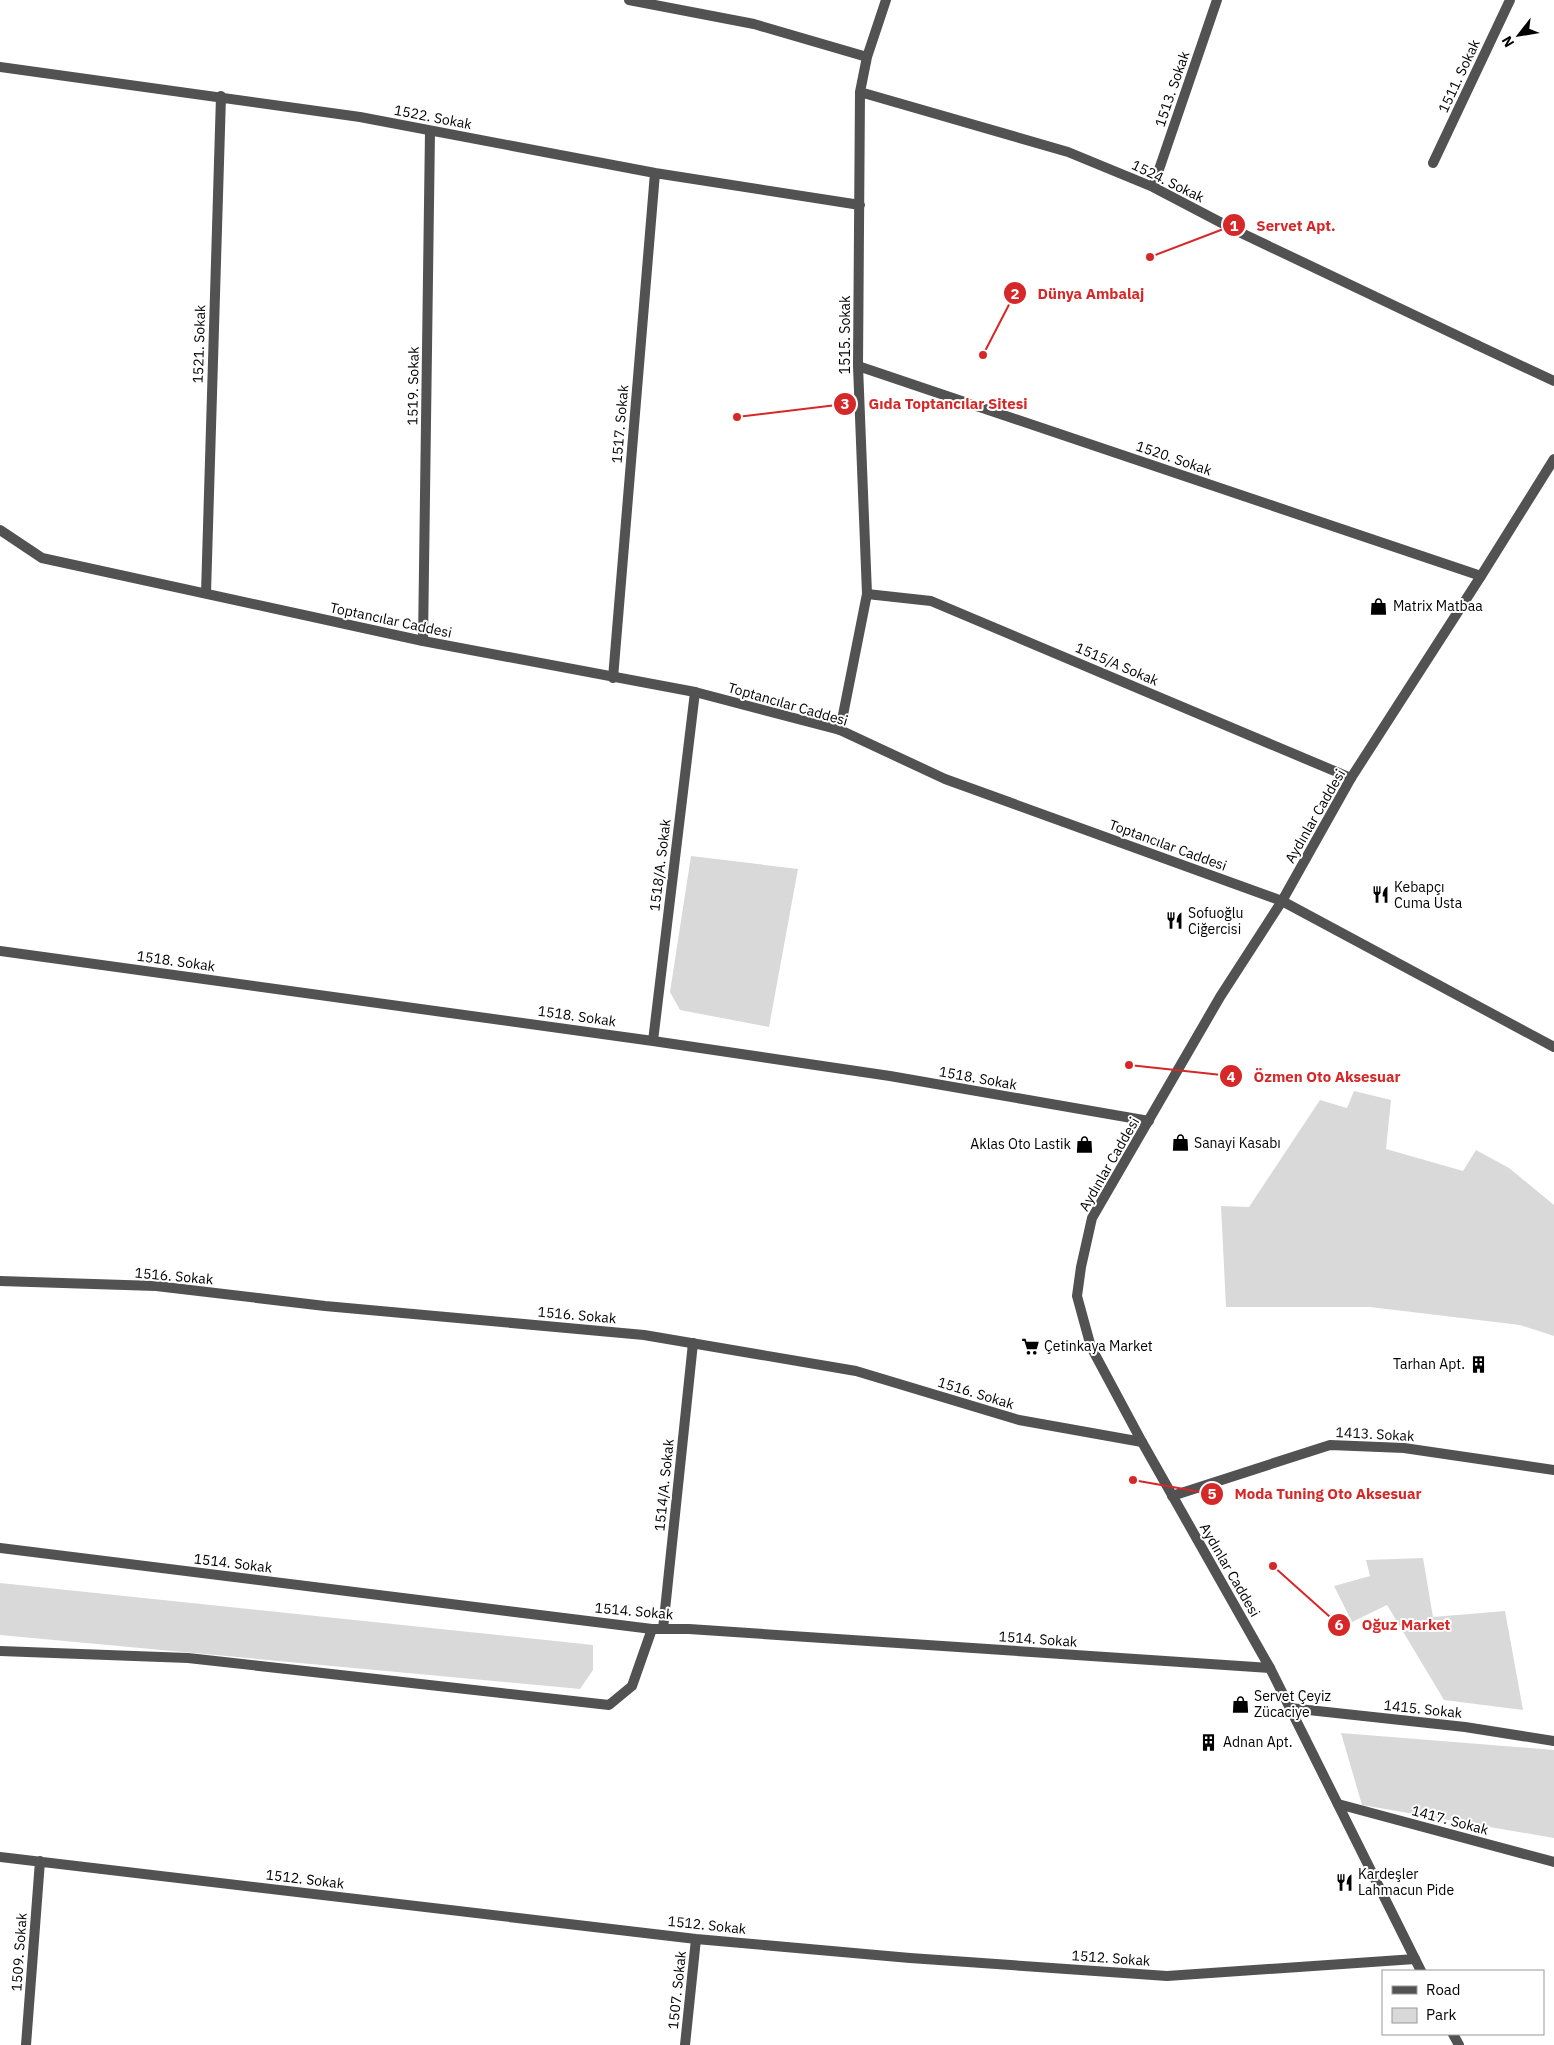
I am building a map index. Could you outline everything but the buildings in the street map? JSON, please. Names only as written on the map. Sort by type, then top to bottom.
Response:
[{"type":"street","points":[[629,0],[754,24],[867,57]]},
{"type":"street","name":"1515. Sokak","points":[[840,730],[867,594],[858,366],[860,92],[867,57],[886,0]]},
{"type":"street","name":"1513. Sokak","points":[[1153,187],[1217,0]]},
{"type":"street","name":"1511. Sokak","points":[[1433,163],[1510,0]]},
{"type":"street","name":"1522. Sokak","points":[[0,67],[221,96],[360,117],[655,173],[860,205]]},
{"type":"street","name":"1524. Sokak","points":[[860,92],[1068,152],[1153,187],[1237,231],[1554,381]]},
{"type":"street","name":"1521. Sokak","points":[[206,593],[221,96]]},
{"type":"street","name":"1519. Sokak","points":[[423,642],[430,131]]},
{"type":"street","name":"1517. Sokak","points":[[613,678],[655,173]]},
{"type":"street","name":"1520. Sokak","points":[[858,366],[1481,576]]},
{"type":"street","name":"Aydınlar Caddesi","points":[[1420,1970],[1270,1668],[1172,1496],[1091,1347],[1077,1296],[1092,1218],[1220,997],[1282,901],[1351,778],[1554,459]]},
{"type":"street","name":"Toptancılar Caddesi","points":[[0,530],[42,558],[423,642],[695,692],[840,730],[945,779],[1282,901],[1554,1047]]},
{"type":"street","name":"1515/A Sokak","points":[[867,594],[931,601],[1351,778]]},
{"type":"street","name":"1518/A. Sokak","points":[[652,1040],[695,692]]},
{"type":"street","name":"1518. Sokak","points":[[0,951],[652,1040],[890,1076],[1149,1121]]},
{"type":"street","name":"1516. Sokak","points":[[0,1281],[156,1286],[325,1306],[644,1335],[856,1371],[1019,1420],[1142,1442]]},
{"type":"street","name":"1514/A. Sokak","points":[[0,1651],[188,1658],[609,1705],[632,1686],[658,1629],[693,1343]]},
{"type":"street","name":"1413. Sokak","points":[[1172,1496],[1330,1445],[1404,1448],[1554,1470]]},
{"type":"street","name":"1514. Sokak","points":[[0,1548],[658,1629],[699,1630],[1270,1668]]},
{"type":"street","name":"1415. Sokak","points":[[1290,1708],[1465,1727],[1554,1741]]},
{"type":"street","name":"1417. Sokak","points":[[1338,1804],[1554,1862]]},
{"type":"street","name":"1512. Sokak","points":[[0,1857],[696,1939],[910,1958],[1167,1976],[1415,1960]]},
{"type":"street","name":"1509. Sokak","points":[[26,2045],[40,1861]]},
{"type":"street","name":"1507. Sokak","points":[[685,2045],[696,1939]]},
{"type":"green space","points":[[691,856],[798,869],[769,1027],[680,1010],[670,992]]},
{"type":"green space","points":[[1354,1091],[1391,1100],[1386,1149],[1463,1171],[1476,1150],[1509,1168],[1554,1205],[1554,1336],[1520,1325],[1370,1307],[1226,1307],[1221,1206],[1249,1207],[1320,1100],[1347,1108]]},
{"type":"green space","points":[[1423,1558],[1433,1617],[1505,1611],[1523,1710],[1444,1700],[1387,1605],[1352,1622],[1334,1586],[1370,1576],[1366,1560]]},
{"type":"green space","points":[[0,1583],[593,1645],[593,1670],[580,1689],[0,1635]]},
{"type":"green space","points":[[1341,1733],[1554,1750],[1554,1838],[1362,1805]]},
{"type":"place","name":"Servet Apt.","points":[[1150,257]]},
{"type":"place","name":"Dünya Ambalaj","points":[[983,355]]},
{"type":"place","name":"Gıda Toptancılar Sitesi","points":[[737,417]]},
{"type":"place","name":"Matrix Matbaa","points":[[1379,606]]},
{"type":"place","name":"Kebapçı Cuma Usta","points":[[1380,895]]},
{"type":"place","name":"Sofuoğlu Ciğercisi","points":[[1174,921]]},
{"type":"place","name":"Özmen Oto Aksesuar","points":[[1129,1065]]},
{"type":"place","name":"Sanayi Kasabı","points":[[1180,1143]]},
{"type":"place","name":"Aklas Oto Lastik","points":[[1085,1144]]},
{"type":"place","name":"Çetinkaya Market","points":[[1030,1346]]},
{"type":"place","name":"Tarhan Apt.","points":[[1479,1364]]},
{"type":"place","name":"Moda Tuning Oto Aksesuar","points":[[1133,1480]]},
{"type":"place","name":"Oğuz Market","points":[[1273,1566]]},
{"type":"place","name":"Servet Çeyiz Zücaciye","points":[[1240,1704]]},
{"type":"place","name":"Adnan Apt.","points":[[1209,1742]]},
{"type":"place","name":"Kardeşler Lahmacun Pide","points":[[1344,1882]]}]
